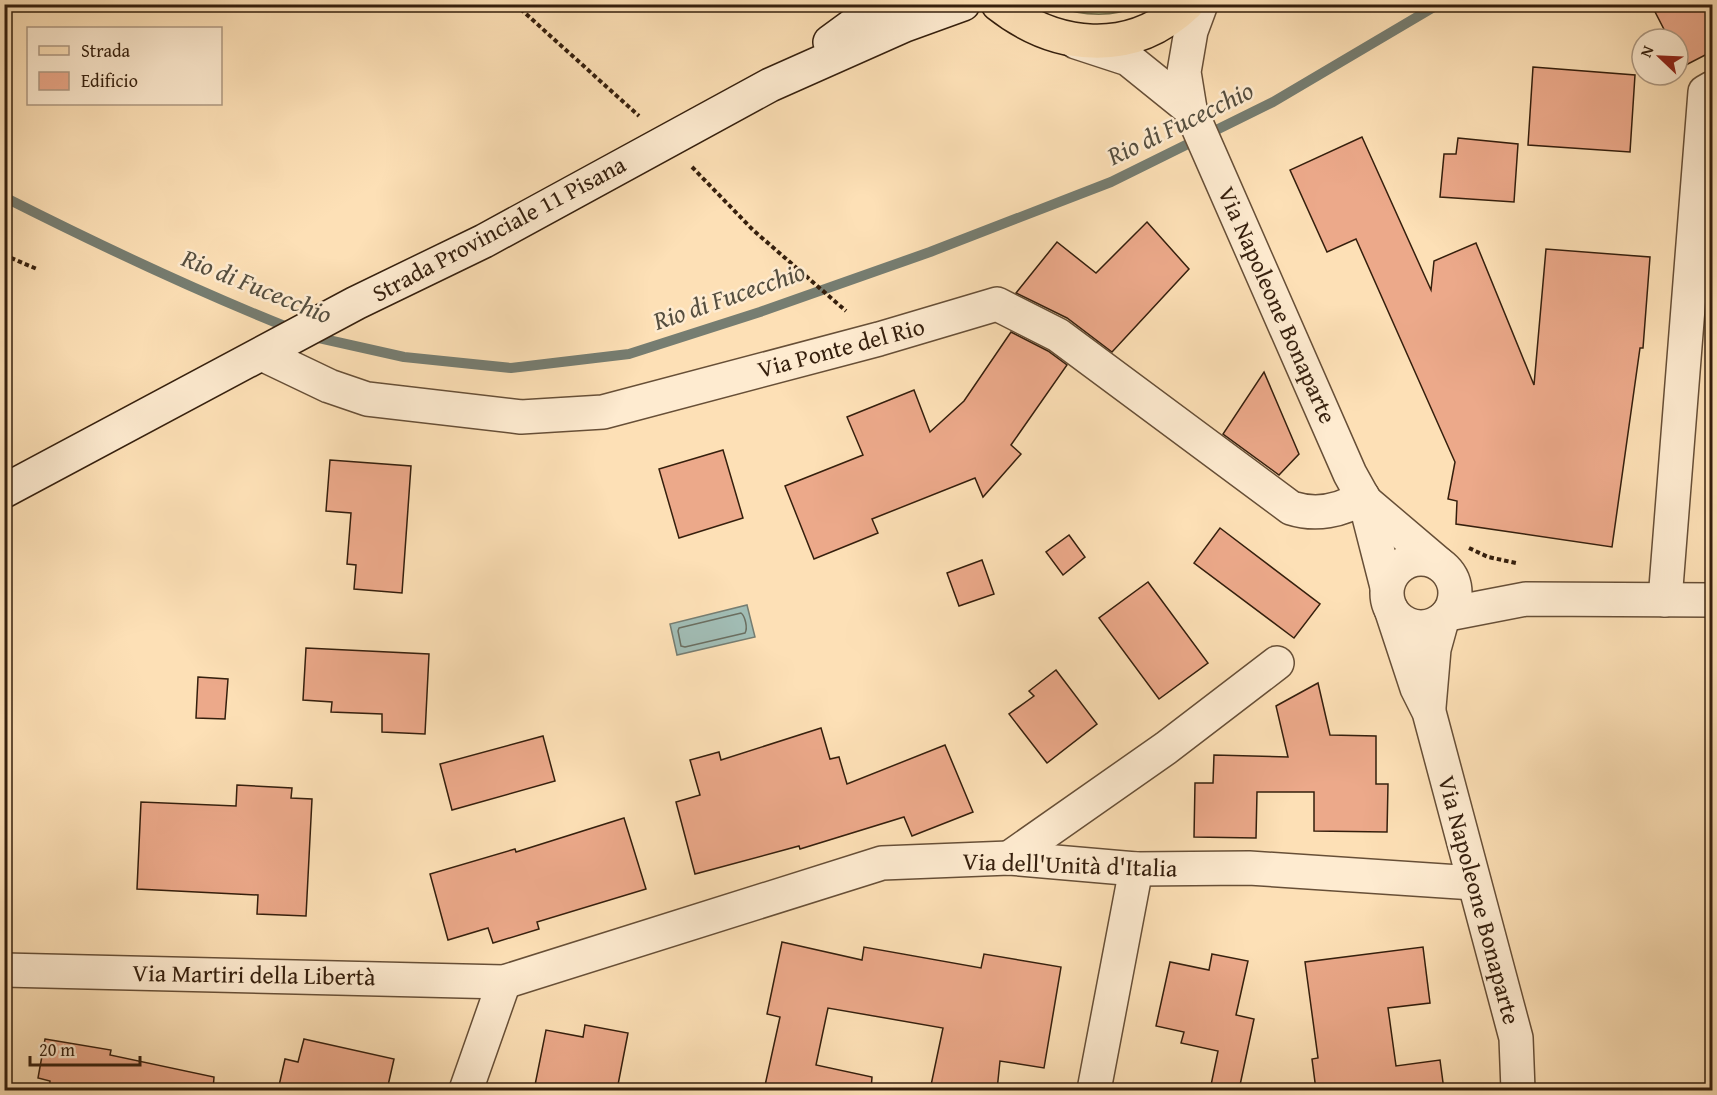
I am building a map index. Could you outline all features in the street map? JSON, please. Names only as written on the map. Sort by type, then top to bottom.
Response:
[{"type":"main road","points":[[998,4],[1017,20],[1043,32],[1071,40],[1111,40],[1131,36],[1168,20],[1186,4]]},
{"type":"street","name":"Strada Provinciale 11 Pisana","points":[[770,85],[882,4]]},
{"type":"street","name":"Strada Provinciale 11 Pisana","points":[[4,491],[356,303],[484,241],[770,85],[905,26],[963,4]]},
{"type":"street","name":"Via Napoleone Bonaparte","points":[[1201,4],[1191,31],[1184,72],[1190,109],[1350,474],[1364,499],[1389,598],[1416,688],[1429,712],[1516,1038],[1518,1090]]},
{"type":"street","name":"Via Napoleone Bonaparte","points":[[1071,40],[1128,59],[1190,109]]},
{"type":"street","points":[[1665,600],[1705,92],[1713,88]]},
{"type":"street","name":"Via Ponte del Rio","points":[[262,354],[329,386],[367,399],[521,417],[603,412],[879,339],[997,304],[1058,335],[1291,508],[1302,512],[1322,512],[1364,499]]},
{"type":"street","name":"Via Napoleone Bonaparte","points":[[1364,499],[1451,561],[1455,593],[1453,604],[1445,617],[1434,649],[1429,712]]},
{"type":"street","points":[[1526,599],[1456,579],[1451,561],[1428,560],[1407,562],[1398,568],[1391,577],[1389,598],[1396,617],[1414,627],[1424,627],[1445,617],[1526,599],[1713,600]]},
{"type":"street","points":[[1009,858],[1166,748],[1277,663]]},
{"type":"street","name":"Via dell'Unità d'Italia","points":[[504,982],[882,863],[1009,858],[1136,869],[1249,868],[1474,883]]},
{"type":"street","points":[[1094,1090],[1136,869]]},
{"type":"street","name":"Via Martiri della Libertà","points":[[4,970],[504,982]]},
{"type":"street","points":[[466,1090],[504,982]]},
{"type":"path","points":[[515,4],[667,141],[753,230],[841,306]]},
{"type":"path","points":[[4,255],[38,269]]},
{"type":"path","points":[[1451,561],[1488,557],[1525,564]]},
{"type":"green space","points":[[1051,5],[1139,5],[1117,12],[1095,14]]},
{"type":"water","points":[[747,605],[755,637],[677,655],[670,624]]},
{"type":"building","points":[[1651,4],[1713,4],[1713,51],[1690,63],[1690,27],[1663,27]]},
{"type":"building","points":[[1533,67],[1630,75],[1630,87],[1634,87],[1630,152],[1528,145]]},
{"type":"building","points":[[1362,137],[1431,290],[1434,261],[1476,243],[1534,385],[1546,249],[1650,257],[1643,348],[1640,348],[1612,547],[1456,524],[1457,501],[1448,499],[1455,462],[1356,239],[1327,252],[1290,170]]},
{"type":"building","points":[[1458,138],[1518,144],[1514,202],[1440,197],[1444,154],[1456,154]]},
{"type":"building","points":[[1147,222],[1189,269],[1112,352],[1067,318],[1016,293],[1057,242],[1096,273]]},
{"type":"building","points":[[1011,332],[1048,351],[1067,365],[1011,445],[1021,454],[983,497],[975,478],[872,519],[878,533],[814,559],[785,486],[863,455],[847,417],[914,390],[930,432],[964,401]]},
{"type":"building","points":[[1264,372],[1299,454],[1279,475],[1223,434]]},
{"type":"building","points":[[723,450],[743,518],[679,538],[659,469]]},
{"type":"building","points":[[330,460],[411,466],[402,593],[354,589],[356,565],[347,564],[351,513],[326,511]]},
{"type":"building","points":[[1220,528],[1320,604],[1294,638],[1194,563]]},
{"type":"building","points":[[1069,535],[1085,557],[1063,575],[1046,552]]},
{"type":"building","points":[[982,560],[994,594],[959,606],[947,573]]},
{"type":"building","points":[[1148,582],[1208,663],[1159,699],[1099,618]]},
{"type":"building","points":[[306,648],[429,654],[425,734],[382,732],[382,714],[331,712],[332,702],[303,700]]},
{"type":"building","points":[[1056,670],[1097,724],[1047,763],[1009,714],[1034,696],[1029,691]]},
{"type":"building","points":[[198,677],[228,679],[225,719],[196,718]]},
{"type":"building","points":[[1318,683],[1330,735],[1376,736],[1376,784],[1388,784],[1387,832],[1314,831],[1314,792],[1257,792],[1256,838],[1194,837],[1195,783],[1213,783],[1214,755],[1288,757],[1276,706]]},
{"type":"building","points":[[821,728],[830,759],[839,757],[847,784],[945,745],[973,812],[912,836],[904,817],[800,849],[799,846],[695,874],[676,802],[700,795],[690,760],[719,752],[721,760]]},
{"type":"building","points":[[543,736],[555,781],[452,810],[440,764]]},
{"type":"building","points":[[237,785],[292,788],[291,798],[312,799],[306,916],[257,914],[258,895],[137,889],[141,802],[236,806]]},
{"type":"building","points":[[624,818],[646,889],[537,922],[539,929],[493,943],[488,928],[448,940],[430,874],[515,849],[516,852]]},
{"type":"building","points":[[782,942],[862,960],[864,947],[981,968],[984,954],[1061,967],[1044,1068],[1000,1061],[997,1090],[930,1090],[943,1028],[828,1008],[816,1065],[872,1077],[871,1090],[764,1090],[780,1017],[767,1014]]},
{"type":"building","points":[[1423,947],[1430,1003],[1388,1008],[1396,1066],[1440,1060],[1444,1090],[1316,1090],[1312,1059],[1318,1058],[1305,962]]},
{"type":"building","points":[[1212,954],[1248,961],[1236,1015],[1254,1019],[1239,1090],[1210,1090],[1218,1051],[1181,1043],[1184,1032],[1156,1026],[1170,962],[1209,970]]},
{"type":"building","points":[[585,1025],[628,1033],[617,1090],[534,1090],[546,1030],[583,1037]]},
{"type":"building","points":[[45,1039],[111,1050],[110,1055],[214,1077],[213,1090],[49,1090],[50,1081],[38,1078]]},
{"type":"building","points":[[304,1039],[394,1059],[387,1090],[278,1090],[285,1059],[298,1062]]},
{"type":"waterway","name":"Rio di Fucecchio","points":[[310,336],[404,357],[511,368],[629,354],[760,312],[930,252],[1111,182],[1273,102],[1439,4]]},
{"type":"waterway","name":"Rio di Fucecchio","points":[[4,197],[147,266],[292,329]]}]
